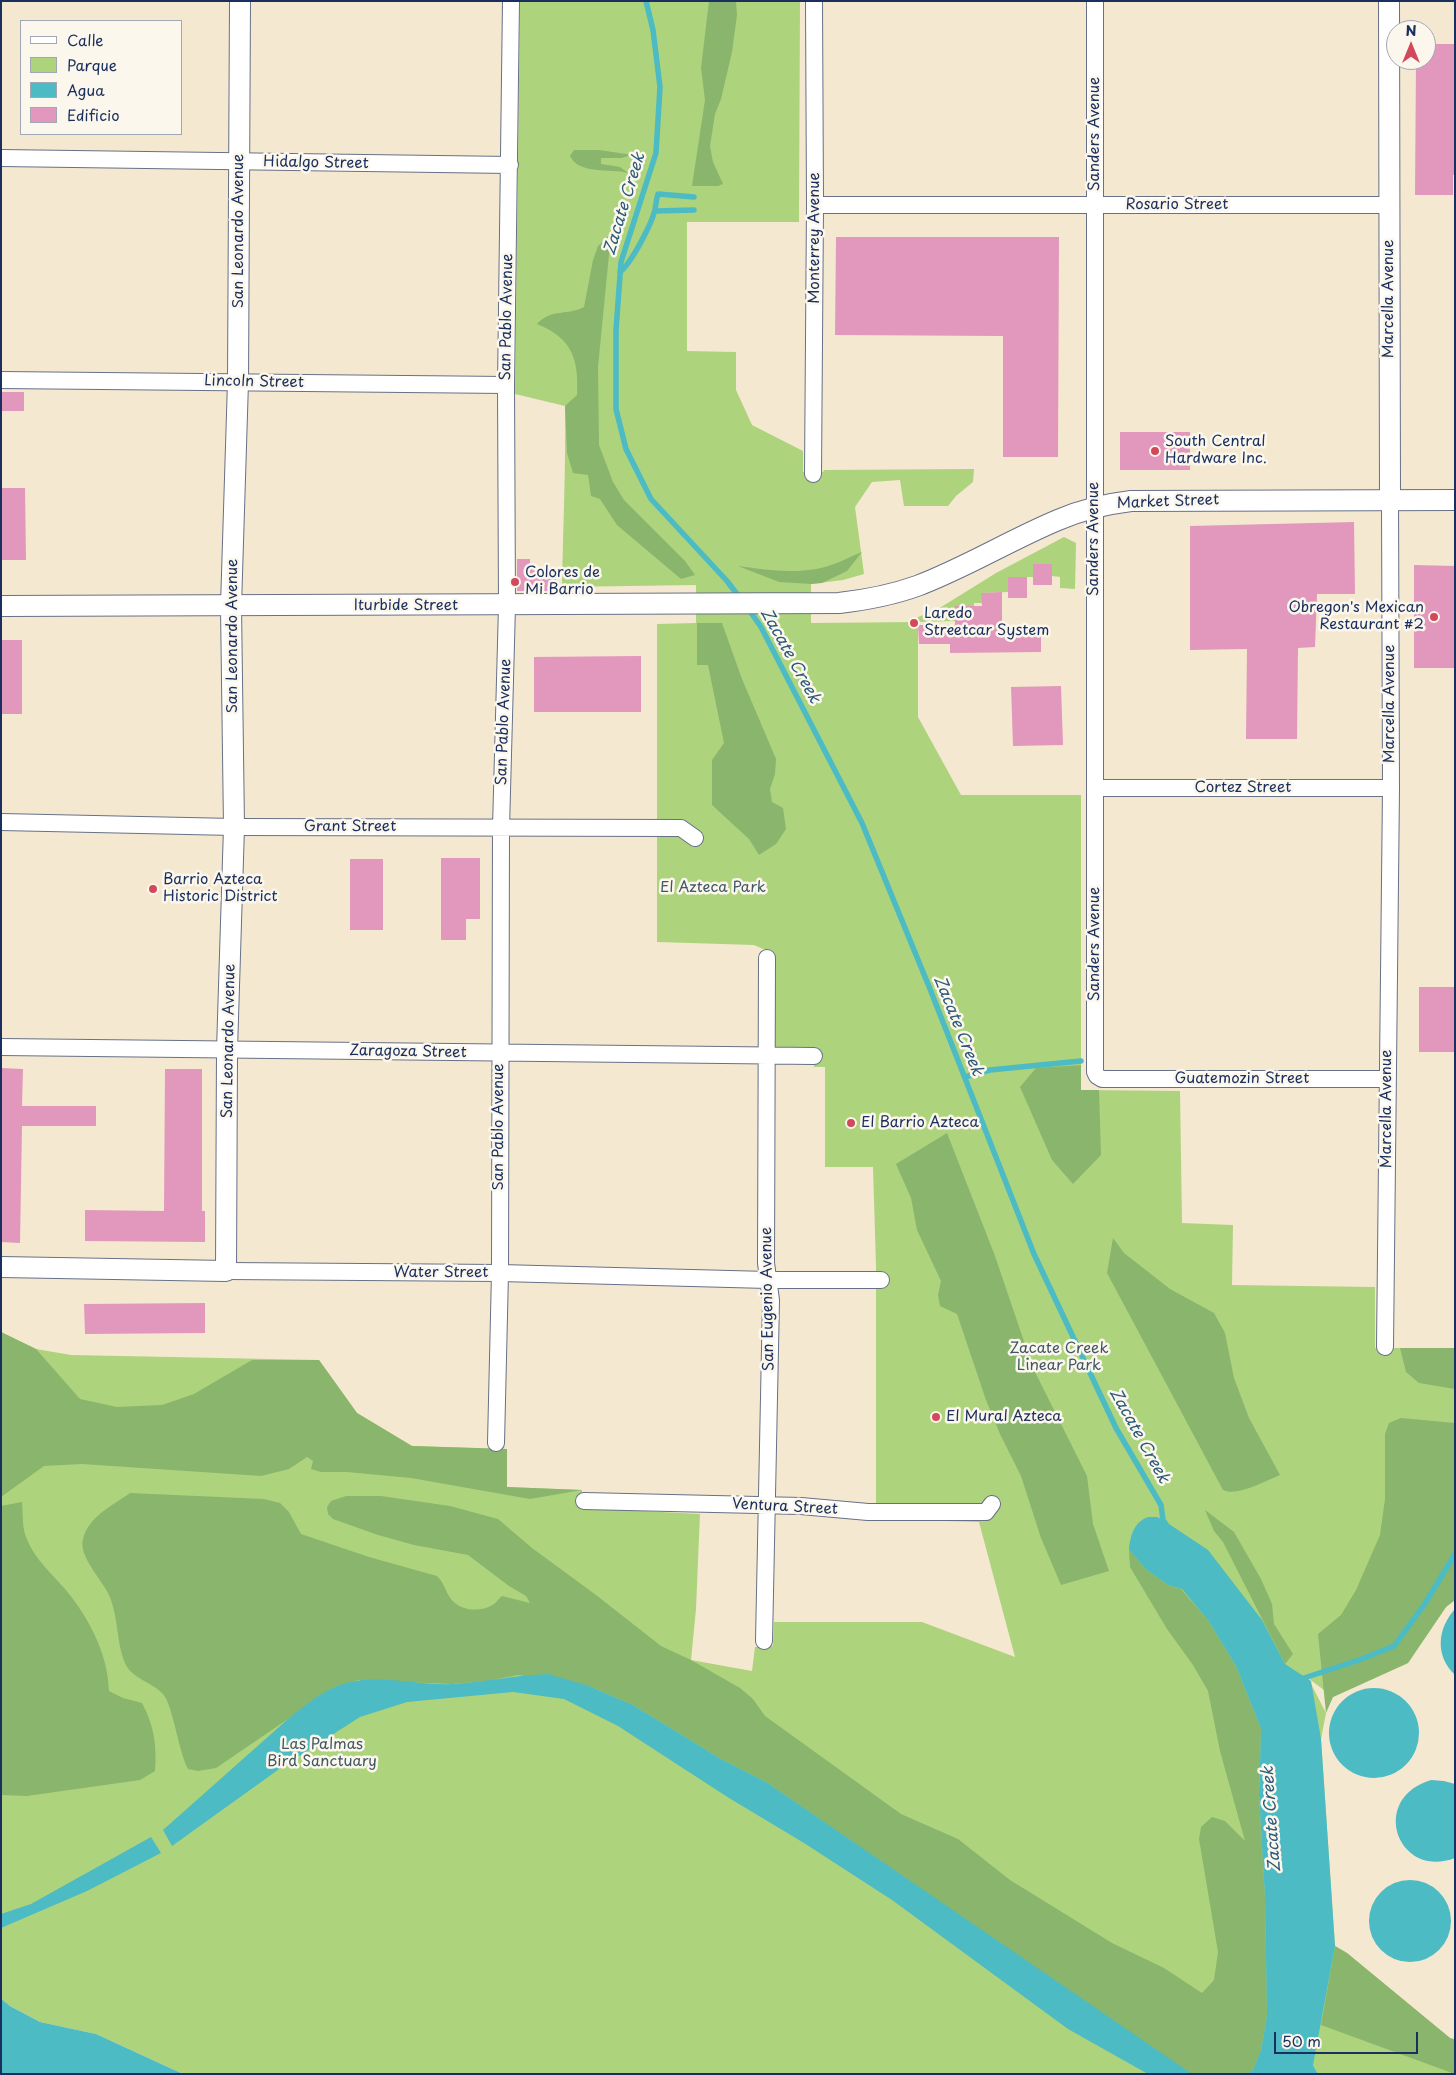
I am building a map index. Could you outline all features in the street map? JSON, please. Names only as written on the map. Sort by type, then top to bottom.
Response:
[{"type":"street","name":"San Leonardo Avenue","points":[[226,1271],[227,1050],[234,827],[231,606],[238,382],[240,1]]},
{"type":"street","name":"San Pablo Avenue","points":[[496,1443],[500,1273],[501,828],[507,606],[506,385],[511,1]]},
{"type":"street","name":"Monterrey Avenue","points":[[813,474],[814,1]]},
{"type":"street","name":"Sanders Avenue","points":[[1095,1],[1095,1072],[1097,1076]]},
{"type":"street","name":"Marcella Avenue","points":[[1385,1347],[1390,788],[1389,1]]},
{"type":"street","name":"Hidalgo Street","points":[[1,158],[510,165]]},
{"type":"street","name":"Rosario Street","points":[[815,206],[1389,204]]},
{"type":"street","name":"Lincoln Street","points":[[1,380],[506,385]]},
{"type":"street","name":"Market Street","points":[[811,604],[864,600],[917,586],[1059,519],[1094,507],[1131,501],[1455,500]]},
{"type":"street","name":"Iturbide Street","points":[[1,606],[811,604]]},
{"type":"street","name":"Cortez Street","points":[[1095,788],[1390,788]]},
{"type":"street","name":"Grant Street","points":[[1,822],[234,827],[681,828],[694,838]]},
{"type":"street","name":"San Eugenio Avenue","points":[[764,1641],[770,1300],[766,1263],[767,958]]},
{"type":"street","name":"Zaragoza Street","points":[[1,1047],[814,1056]]},
{"type":"street","name":"Guatemozin Street","points":[[1097,1076],[1102,1079],[1387,1079]]},
{"type":"street","name":"Water Street","points":[[1,1266],[226,1271],[500,1273],[768,1280],[881,1280]]},
{"type":"street","name":"Ventura Street","points":[[584,1501],[766,1505],[868,1512],[989,1508]]},
{"type":"green space","points":[[520,1],[800,1],[799,222],[687,222],[687,351],[736,352],[736,390],[752,425],[803,451],[803,472],[823,472],[824,470],[974,469],[973,482],[956,496],[948,506],[904,506],[900,480],[872,482],[855,507],[864,574],[843,580],[811,584],[811,623],[918,622],[918,717],[961,795],[1081,795],[1081,1090],[1180,1091],[1182,1223],[1233,1225],[1232,1285],[1375,1287],[1375,1348],[1455,1348],[1455,1600],[1446,1607],[1408,1663],[1333,1697],[1308,1678],[1326,1713],[1321,1739],[1335,1946],[1347,1953],[1450,2038],[1455,2039],[1455,2074],[1318,2074],[1313,2065],[1308,2074],[183,2074],[96,2034],[40,2022],[1,2001],[1,1332],[36,1349],[71,1355],[319,1360],[357,1413],[412,1446],[507,1449],[507,1487],[582,1490],[583,1508],[700,1514],[696,1609],[691,1660],[752,1671],[755,1647],[773,1646],[774,1622],[922,1622],[1015,1657],[979,1522],[876,1519],[876,1266],[873,1167],[825,1167],[825,1067],[814,1067],[814,1049],[775,1049],[772,953],[754,945],[657,942],[657,624],[696,623],[696,585],[562,587],[565,406],[515,394]]},
{"type":"green space","points":[[709,1],[736,1],[737,15],[732,52],[721,99],[715,114],[710,146],[713,162],[723,184],[718,186],[692,186],[705,100],[701,68]]},
{"type":"green space","points":[[574,150],[599,150],[633,155],[621,158],[601,158],[601,164],[620,167],[628,173],[596,170],[580,166],[570,156]]},
{"type":"green space","points":[[611,234],[598,367],[599,445],[613,482],[624,500],[685,561],[695,575],[681,579],[617,525],[600,499],[591,496],[588,475],[573,473],[567,453],[565,406],[577,395],[577,371],[571,351],[566,343],[549,330],[537,324],[548,316],[584,307],[593,260],[598,246]]},
{"type":"green space","points":[[1064,537],[1076,543],[1075,589],[1060,588],[1060,577],[1052,576],[1033,564],[1033,577],[1009,577],[1008,592],[982,593],[982,603],[974,603],[974,606],[955,606],[955,621],[918,622],[918,617],[938,609],[996,573]]},
{"type":"green space","points":[[862,552],[847,571],[822,583],[779,582],[738,566],[780,571],[811,570],[831,565]]},
{"type":"green space","points":[[697,623],[722,623],[742,679],[776,759],[775,774],[770,789],[772,802],[783,808],[786,829],[776,844],[759,855],[749,839],[712,805],[712,760],[724,743],[708,665],[697,665]]},
{"type":"green space","points":[[1081,1065],[1081,1090],[1099,1090],[1101,1155],[1073,1184],[1052,1160],[1020,1087],[1036,1068]]},
{"type":"green space","points":[[947,1133],[995,1256],[1033,1368],[1087,1476],[1093,1524],[1109,1571],[1061,1585],[1041,1538],[1021,1476],[1000,1434],[986,1400],[957,1314],[940,1306],[938,1295],[941,1281],[917,1230],[911,1198],[896,1164]]},
{"type":"green space","points":[[1113,1238],[1124,1253],[1170,1289],[1214,1313],[1225,1333],[1234,1378],[1249,1418],[1280,1475],[1243,1490],[1229,1492],[1223,1490],[1107,1273]]},
{"type":"green space","points":[[1,1332],[36,1349],[80,1399],[117,1407],[162,1405],[194,1394],[252,1360],[319,1360],[357,1413],[412,1446],[507,1449],[507,1487],[582,1490],[530,1499],[411,1478],[347,1472],[321,1472],[311,1469],[313,1461],[307,1457],[289,1469],[261,1476],[82,1464],[44,1466],[1,1497]]},
{"type":"green space","points":[[1400,1348],[1455,1348],[1455,1389],[1419,1383],[1406,1372]]},
{"type":"green space","points":[[1401,1418],[1455,1423],[1455,1600],[1446,1607],[1408,1663],[1333,1697],[1326,1713],[1318,1634],[1341,1615],[1356,1590],[1380,1535],[1385,1499],[1385,1434],[1389,1423]]},
{"type":"green space","points":[[130,1493],[264,1499],[280,1503],[289,1512],[301,1534],[369,1557],[437,1576],[455,1603],[465,1608],[477,1610],[489,1607],[502,1596],[530,1603],[526,1596],[509,1586],[468,1555],[414,1545],[378,1535],[333,1519],[328,1514],[327,1507],[331,1501],[346,1496],[381,1496],[450,1506],[498,1519],[532,1548],[661,1646],[691,1660],[740,1688],[753,1699],[765,1716],[901,1814],[958,1839],[1010,1880],[1112,1943],[1164,1968],[1202,1993],[1214,1980],[1218,1952],[1199,1839],[1201,1827],[1212,1817],[1225,1821],[1245,1841],[1220,1751],[1208,1691],[1193,1665],[1167,1629],[1130,1567],[1129,1550],[1147,1570],[1168,1585],[1181,1589],[1208,1620],[1236,1666],[1261,1729],[1259,1795],[1265,1897],[1267,2016],[1261,2050],[1253,2070],[1247,2074],[1192,2074],[1181,2068],[766,1782],[721,1759],[633,1705],[589,1686],[518,1675],[487,1681],[451,1684],[358,1680],[335,1687],[216,1768],[198,1771],[188,1769],[167,1700],[158,1690],[132,1673],[125,1663],[112,1602],[105,1587],[91,1567],[82,1545],[90,1524],[109,1507]]},
{"type":"green space","points":[[22,1502],[24,1529],[30,1546],[85,1616],[102,1652],[109,1691],[123,1698],[142,1703],[146,1711],[154,1736],[156,1753],[155,1771],[140,1780],[27,1796],[1,1795],[1,1506]]},
{"type":"green space","points":[[1205,1510],[1234,1532],[1261,1579],[1272,1604],[1274,1624],[1293,1654],[1285,1664],[1223,1542],[1214,1531]]},
{"type":"green space","points":[[1335,1946],[1347,1953],[1450,2038],[1455,2040],[1455,2074],[1321,2025]]},
{"type":"water","points":[[1148,1517],[1157,1517],[1163,1520],[1208,1550],[1262,1620],[1285,1664],[1311,1681],[1321,1739],[1335,1946],[1313,2065],[1318,2074],[1247,2074],[1253,2070],[1261,2050],[1267,2016],[1265,1897],[1259,1795],[1261,1729],[1236,1666],[1208,1620],[1182,1589],[1168,1585],[1147,1570],[1129,1550],[1130,1540],[1136,1526]]},
{"type":"water","points":[[1455,1609],[1455,1675],[1444,1659],[1441,1651],[1441,1642],[1445,1625]]},
{"type":"water","points":[[548,1674],[589,1686],[633,1705],[721,1759],[766,1782],[1192,2074],[1148,2074],[1068,2029],[892,1900],[618,1726],[564,1699],[513,1692],[407,1702],[360,1717],[282,1767],[172,1846],[163,1830],[288,1719],[316,1697],[335,1687],[349,1682],[364,1680],[453,1684]]},
{"type":"water","points":[[1374,1688],[1391,1692],[1406,1701],[1415,1716],[1419,1733],[1415,1750],[1406,1765],[1391,1774],[1374,1778],[1357,1774],[1342,1765],[1333,1750],[1329,1733],[1333,1716],[1342,1701],[1357,1692]]},
{"type":"water","points":[[1431,1780],[1455,1784],[1455,1858],[1435,1862],[1418,1858],[1406,1848],[1398,1834],[1396,1819],[1400,1803],[1412,1790]]},
{"type":"water","points":[[151,1837],[161,1853],[87,1891],[1,1928],[1,1914],[31,1904]]},
{"type":"water","points":[[1410,1880],[1426,1883],[1439,1892],[1448,1905],[1451,1921],[1448,1937],[1439,1950],[1426,1959],[1410,1962],[1394,1959],[1381,1950],[1372,1937],[1369,1921],[1372,1905],[1381,1892],[1394,1883]]},
{"type":"water","points":[[1,1999],[40,2022],[96,2034],[183,2074],[1,2074]]},
{"type":"building","points":[[1436,44],[1455,44],[1455,175],[1453,175],[1453,195],[1415,195],[1416,70],[1436,70]]},
{"type":"building","points":[[836,237],[1059,237],[1058,457],[1003,457],[1003,336],[835,335]]},
{"type":"building","points":[[1,392],[24,392],[24,411],[1,411]]},
{"type":"building","name":"South Central Hardware Inc.","points":[[1120,432],[1190,432],[1190,470],[1120,470]]},
{"type":"building","points":[[1,488],[25,488],[26,560],[1,560]]},
{"type":"building","points":[[1354,522],[1355,594],[1317,594],[1315,647],[1298,648],[1297,739],[1246,739],[1247,649],[1190,650],[1190,526]]},
{"type":"building","points":[[517,559],[530,559],[530,567],[556,567],[556,591],[517,591]]},
{"type":"building","points":[[1033,564],[1052,564],[1052,585],[1033,585]]},
{"type":"building","name":"Obregon's Mexican Restaurant #2","points":[[1414,565],[1455,566],[1455,668],[1414,668]]},
{"type":"building","points":[[1008,577],[1027,577],[1027,598],[1008,598]]},
{"type":"building","points":[[1002,592],[1002,634],[1041,634],[1041,652],[950,653],[950,644],[919,644],[918,625],[955,625],[955,606],[982,606],[981,593]]},
{"type":"building","points":[[1,640],[22,640],[22,714],[1,714]]},
{"type":"building","points":[[641,656],[641,712],[534,712],[534,657]]},
{"type":"building","points":[[1061,686],[1063,745],[1013,746],[1011,687]]},
{"type":"building","points":[[441,858],[480,858],[480,919],[466,919],[466,940],[441,940]]},
{"type":"building","points":[[350,859],[383,859],[383,930],[350,930]]},
{"type":"building","points":[[1419,987],[1455,987],[1455,1052],[1419,1052]]},
{"type":"building","points":[[1,1068],[23,1069],[22,1106],[96,1106],[96,1126],[22,1126],[20,1243],[1,1242]]},
{"type":"building","points":[[165,1069],[202,1069],[202,1211],[205,1211],[205,1242],[85,1241],[85,1210],[164,1211]]},
{"type":"building","points":[[205,1303],[205,1333],[85,1334],[84,1304]]},
{"type":"waterway","name":"Zacate Creek","points":[[646,1],[653,30],[660,87],[656,153],[621,262],[616,330],[616,409],[626,449],[651,499],[727,581],[740,598]]},
{"type":"waterway","points":[[620,272],[630,260],[645,234],[653,217],[658,194],[694,197]]},
{"type":"waterway","points":[[655,211],[694,210]]},
{"type":"waterway","name":"Zacate Creek","points":[[747,607],[761,627],[862,823],[930,989],[1034,1254],[1116,1428],[1161,1505],[1163,1520],[1167,1526]]},
{"type":"waterway","points":[[965,1077],[990,1070],[1081,1061]]},
{"type":"waterway","points":[[1298,1680],[1359,1660],[1394,1646],[1424,1605],[1455,1554]]},
{"type":"place","name":"South Central Hardware Inc.","points":[[1155,451]]},
{"type":"place","name":"Colores de Mi Barrio","points":[[515,582]]},
{"type":"place","name":"Obregon's Mexican Restaurant #2","points":[[1434,617]]},
{"type":"place","name":"Laredo Streetcar System","points":[[914,623]]},
{"type":"place","name":"Barrio Azteca Historic District","points":[[153,889]]},
{"type":"place","name":"El Barrio Azteca","points":[[851,1123]]},
{"type":"place","name":"El Mural Azteca","points":[[936,1417]]},
{"type":"park label","name":"El Azteca Park","points":[[713,888]]},
{"type":"park label","name":"Zacate Creek Linear Park","points":[[1059,1358]]},
{"type":"park label","name":"Las Palmas Bird Sanctuary","points":[[322,1754]]}]
